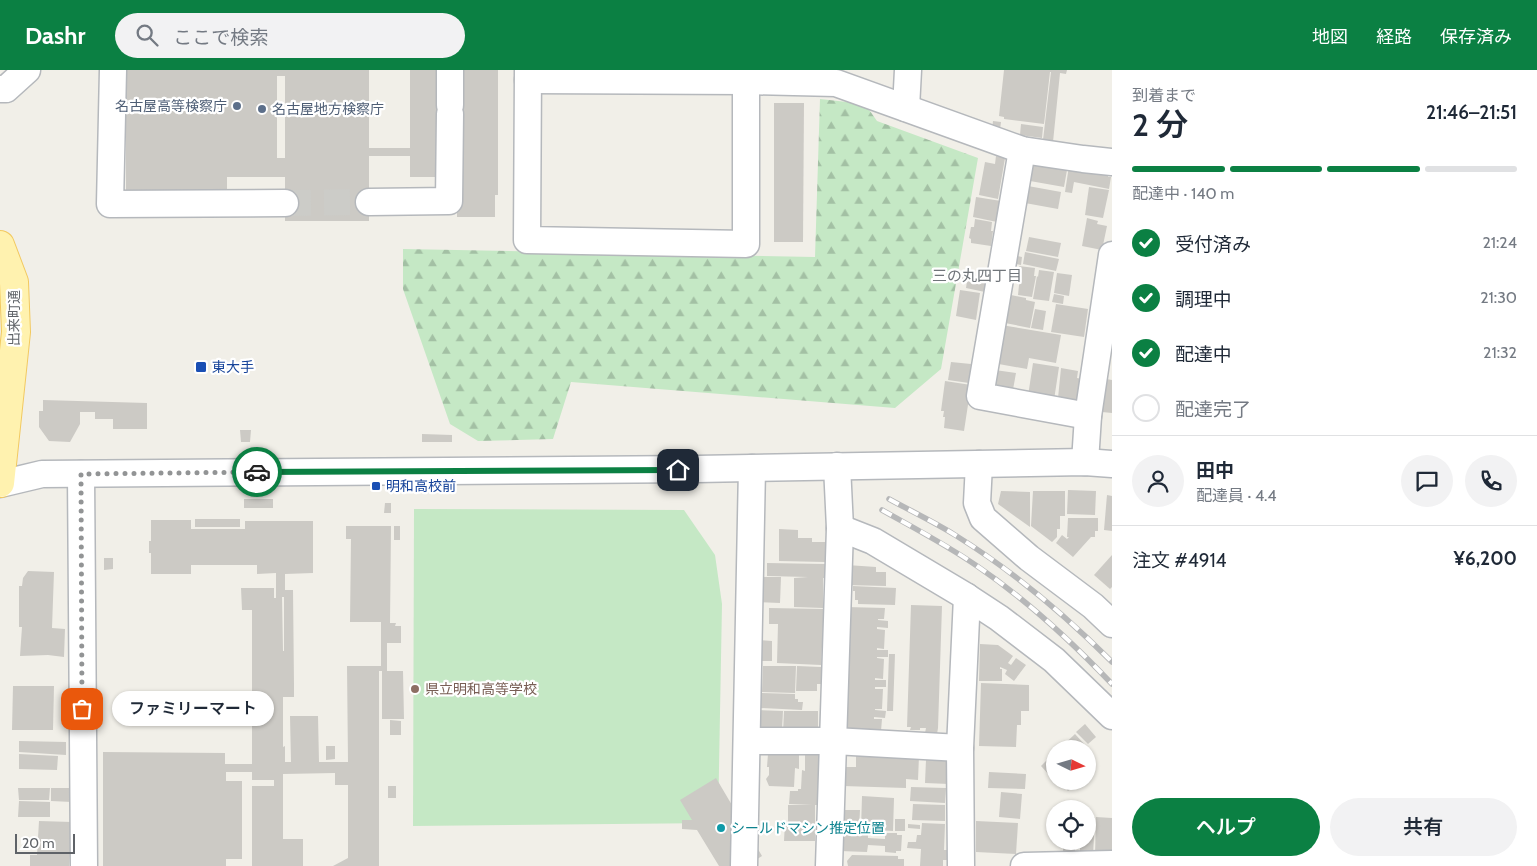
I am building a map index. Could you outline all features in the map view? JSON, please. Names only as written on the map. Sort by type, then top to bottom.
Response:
[{"type":"main road","name":"出来町通","points":[[0,245],[14,282],[16,332],[0,483]]},
{"type":"street","points":[[0,89],[6,89],[27,70]]},
{"type":"street","points":[[113,70],[110,204],[285,203]]},
{"type":"street","points":[[368,202],[449,201],[450,70]]},
{"type":"street","points":[[906,108],[908,70]]},
{"type":"street","points":[[746,81],[746,244],[526,240],[528,75],[746,81],[801,76],[836,84],[1022,150],[1112,162]]},
{"type":"street","points":[[1022,150],[980,396],[1088,416]]},
{"type":"street","points":[[1085,462],[1088,416],[1112,255]]},
{"type":"street","points":[[0,483],[42,474],[696,470],[1085,462],[1112,464]]},
{"type":"street","points":[[979,464],[977,503],[983,518],[1029,558],[1093,606],[1112,624]]},
{"type":"street","points":[[829,866],[840,528],[837,466]]},
{"type":"street","points":[[744,866],[752,468]]},
{"type":"street","points":[[81,474],[84,866]]},
{"type":"street","points":[[840,528],[873,541],[967,596],[999,618],[1054,660],[1112,716]]},
{"type":"street","points":[[961,866],[960,748],[967,596]]},
{"type":"street","points":[[747,740],[834,741],[960,748]]},
{"type":"street","points":[[1024,866],[1112,864]]},
{"type":"green space","points":[[820,99],[865,104],[877,121],[978,158],[941,369],[895,408],[571,382],[553,439],[478,441],[450,424],[403,289],[403,249],[815,257]]},
{"type":"green space","points":[[414,509],[684,510],[715,555],[722,604],[718,823],[413,826]]},
{"type":"building","points":[[126,70],[369,70],[369,148],[410,148],[410,70],[498,70],[498,195],[495,195],[495,217],[457,217],[457,113],[442,177],[410,177],[410,156],[369,156],[369,221],[285,221],[285,177],[227,177],[227,198],[126,198]],"holes":[[[277,76],[285,76],[285,158],[277,158]]]},
{"type":"building","points":[[1004,70],[1067,70],[1066,74],[1060,73],[1053,142],[1043,140],[1051,72],[1044,124],[1004,119],[1004,117],[999,116]]},
{"type":"building","points":[[774,103],[804,103],[803,242],[774,242]]},
{"type":"building","points":[[993,121],[1001,122],[1000,130],[992,129]]},
{"type":"building","points":[[1021,124],[1043,127],[1042,138],[1020,135]]},
{"type":"building","points":[[996,156],[1005,158],[998,199],[979,195],[985,162],[995,164]]},
{"type":"building","points":[[1035,157],[1065,163],[1064,170],[1067,170],[1064,187],[1030,181]]},
{"type":"building","points":[[1069,166],[1109,171],[1108,177],[1111,177],[1109,189],[1074,182],[1072,193],[1065,192]]},
{"type":"building","points":[[1028,186],[1061,192],[1058,209],[1025,203]]},
{"type":"building","points":[[1089,187],[1109,190],[1103,218],[1085,215]]},
{"type":"building","points":[[976,197],[1001,201],[997,222],[973,217]]},
{"type":"building","points":[[1087,218],[1098,221],[1097,224],[1107,226],[1102,250],[1082,246]]},
{"type":"building","points":[[975,219],[992,222],[991,246],[971,243],[969,238]]},
{"type":"building","points":[[1029,237],[1061,243],[1058,257],[1026,251]]},
{"type":"building","points":[[1025,252],[1059,259],[1056,271],[1023,264]]},
{"type":"building","points":[[1008,254],[1022,257],[1021,265],[1007,262]]},
{"type":"building","points":[[1019,266],[1035,268],[1034,276],[1036,276],[1032,297],[1018,295]]},
{"type":"building","points":[[1039,270],[1054,272],[1049,301],[1033,299]]},
{"type":"building","points":[[1057,273],[1072,275],[1069,296],[1054,293]]},
{"type":"building","points":[[962,274],[987,278],[985,292],[966,288],[967,281],[961,280]]},
{"type":"building","points":[[960,290],[980,293],[976,320],[956,316]]},
{"type":"building","points":[[1054,294],[1064,296],[1063,304],[1052,302]]},
{"type":"building","points":[[1011,295],[1035,302],[1030,328],[1000,322],[1005,296],[1011,297]]},
{"type":"building","points":[[1056,304],[1088,309],[1084,337],[1051,332]]},
{"type":"building","points":[[1035,309],[1046,311],[1043,330],[1031,328]]},
{"type":"building","points":[[1001,325],[1061,335],[1056,363],[1029,358],[1027,369],[993,363]]},
{"type":"building","points":[[951,362],[971,364],[969,383],[948,380]]},
{"type":"building","points":[[1033,363],[1059,367],[1054,400],[1028,396]]},
{"type":"building","points":[[1061,368],[1078,371],[1077,378],[1082,379],[1079,401],[1058,398]]},
{"type":"building","points":[[988,369],[1016,373],[1012,395],[986,384]]},
{"type":"building","points":[[1106,379],[1112,380],[1112,413],[1102,412]]},
{"type":"building","points":[[945,381],[971,385],[964,431],[944,428],[944,411],[941,411]]},
{"type":"building","points":[[43,400],[147,403],[147,429],[113,429],[113,419],[95,419],[95,412],[80,412],[80,424],[70,442],[49,441],[39,427],[39,411],[43,411]]},
{"type":"building","points":[[240,430],[251,430],[250,442],[241,442]]},
{"type":"building","points":[[422,434],[452,435],[452,442],[422,442]]},
{"type":"building","points":[[1068,490],[1096,491],[1095,515],[1067,514]]},
{"type":"building","points":[[1001,491],[1030,492],[1030,527],[998,504]]},
{"type":"building","points":[[1033,491],[1065,491],[1065,516],[1060,516],[1060,529],[1057,529],[1057,537],[1052,542],[1031,526]]},
{"type":"building","points":[[1107,495],[1112,496],[1112,531],[1104,530]]},
{"type":"building","points":[[244,499],[273,499],[273,508],[244,508]]},
{"type":"building","points":[[385,503],[391,503],[391,513],[384,513]]},
{"type":"building","points":[[1068,518],[1098,518],[1098,531],[1095,531],[1095,537],[1091,537],[1073,557],[1056,543],[1062,535],[1067,539],[1069,537],[1067,537]]},
{"type":"building","points":[[195,519],[240,519],[240,527],[195,527]]},
{"type":"building","points":[[151,520],[191,520],[191,529],[245,529],[245,521],[313,521],[313,573],[285,574],[285,590],[293,590],[294,697],[283,697],[283,747],[285,746],[285,762],[291,762],[290,716],[318,716],[319,762],[348,762],[347,666],[381,666],[381,622],[350,622],[351,539],[346,539],[346,526],[391,526],[390,623],[396,623],[395,626],[401,626],[401,643],[387,643],[387,671],[403,671],[404,719],[382,719],[382,671],[379,671],[379,866],[333,866],[348,858],[348,785],[335,785],[335,773],[283,774],[283,839],[303,839],[303,866],[252,866],[252,786],[274,786],[274,780],[252,780],[252,772],[226,772],[226,781],[242,781],[242,859],[226,859],[226,866],[103,866],[103,752],[225,753],[225,764],[252,764],[252,610],[242,610],[241,588],[274,588],[274,598],[276,598],[276,573],[257,574],[257,565],[191,565],[191,574],[151,574],[149,541],[151,541]],"holes":[[[282,597],[284,597],[284,651],[283,651]]]},
{"type":"building","points":[[394,526],[400,526],[400,540],[394,540]]},
{"type":"building","points":[[779,529],[798,530],[798,538],[812,538],[812,542],[825,542],[825,562],[779,561]]},
{"type":"building","points":[[1112,555],[1112,587],[1110,589],[1094,575]]},
{"type":"building","points":[[104,558],[113,558],[113,569],[104,570]]},
{"type":"building","points":[[767,563],[825,564],[823,608],[794,607],[794,578],[808,577],[767,576]]},
{"type":"building","points":[[847,565],[876,567],[876,572],[886,572],[886,586],[846,585]]},
{"type":"building","points":[[28,571],[54,572],[52,628],[65,629],[64,657],[48,655],[20,656],[22,627],[19,627],[19,586],[22,586],[23,578]]},
{"type":"building","points":[[758,577],[781,577],[780,603],[757,602]]},
{"type":"building","points":[[853,586],[896,588],[895,605],[858,604],[858,600],[855,600]]},
{"type":"building","points":[[911,605],[942,606],[937,734],[925,733],[926,728],[910,730],[911,727],[907,727]]},
{"type":"building","points":[[846,607],[885,608],[884,619],[878,620],[888,621],[888,628],[877,627],[877,629],[885,630],[884,649],[877,648],[877,650],[888,650],[888,657],[877,657],[884,659],[883,679],[875,678],[875,680],[886,680],[886,687],[875,687],[875,689],[883,689],[882,709],[875,710],[886,711],[885,718],[874,717],[874,719],[882,719],[881,731],[846,730]]},
{"type":"building","points":[[769,608],[824,609],[821,665],[777,663],[778,624],[769,624]]},
{"type":"building","points":[[757,640],[772,641],[772,661],[757,661]]},
{"type":"building","points":[[980,644],[998,645],[1013,656],[1008,663],[1011,665],[1016,658],[1026,665],[1014,681],[1005,674],[1007,670],[1000,667],[1002,669],[1002,681],[979,681]]},
{"type":"building","points":[[889,654],[895,654],[893,711],[887,711]]},
{"type":"building","points":[[763,666],[796,666],[795,693],[762,692]]},
{"type":"building","points":[[797,666],[821,667],[821,684],[817,684],[817,691],[796,691]]},
{"type":"building","points":[[981,683],[1029,685],[1029,711],[1021,711],[1021,725],[1017,725],[1016,747],[979,746]]},
{"type":"building","points":[[13,686],[54,686],[53,730],[12,730]]},
{"type":"building","points":[[761,693],[795,694],[795,699],[798,699],[798,702],[803,702],[802,710],[760,708]]},
{"type":"building","points":[[754,710],[783,711],[782,729],[754,727]]},
{"type":"building","points":[[784,711],[818,711],[818,729],[783,733]]},
{"type":"building","points":[[390,720],[401,721],[401,735],[390,735]]},
{"type":"building","points":[[1085,724],[1096,737],[1093,740],[1084,740],[1076,732]]},
{"type":"building","points":[[1075,734],[1080,740],[1069,740]]},
{"type":"building","points":[[19,741],[66,742],[66,755],[19,752]]},
{"type":"building","points":[[326,746],[335,746],[335,759],[326,760]]},
{"type":"building","points":[[799,751],[799,769],[795,768],[794,787],[769,786],[766,779],[769,775],[769,767],[767,767],[768,754]]},
{"type":"building","points":[[19,754],[58,756],[57,770],[19,769]]},
{"type":"building","points":[[856,754],[919,756],[918,780],[906,779],[906,788],[843,786],[843,767],[856,767]]},
{"type":"building","points":[[805,755],[820,755],[819,805],[815,805],[815,841],[784,841],[785,822],[788,822],[788,805],[812,805],[789,804],[790,791],[801,789],[802,770],[805,771]]},
{"type":"building","points":[[926,760],[949,761],[949,784],[925,783]]},
{"type":"building","points":[[1046,761],[1046,772],[1041,766]]},
{"type":"building","points":[[989,772],[1026,774],[1025,789],[988,788]]},
{"type":"building","name":"シールドマシン推定位置","points":[[716,778],[762,856],[746,866],[719,866],[697,830],[682,829],[682,820],[692,820],[680,800]]},
{"type":"building","points":[[388,786],[396,786],[396,798],[388,798]]},
{"type":"building","points":[[911,787],[946,788],[945,803],[910,801]]},
{"type":"building","points":[[18,788],[50,788],[49,800],[19,800]]},
{"type":"building","points":[[51,788],[73,788],[72,802],[51,801]]},
{"type":"building","points":[[1001,792],[1022,794],[1020,819],[999,817]]},
{"type":"building","points":[[862,796],[894,798],[893,831],[861,829]]},
{"type":"building","points":[[19,801],[50,802],[50,817],[18,817]]},
{"type":"building","points":[[913,804],[945,805],[945,821],[912,820]]},
{"type":"building","points":[[838,810],[860,810],[859,829],[837,828]]},
{"type":"building","points":[[1096,817],[1112,818],[1112,856],[1095,856]]},
{"type":"building","points":[[895,819],[905,819],[905,831],[895,831]]},
{"type":"building","points":[[39,821],[72,822],[69,866],[30,866],[30,855],[37,855]]},
{"type":"building","points":[[976,821],[1018,823],[1016,854],[976,852]]},
{"type":"building","points":[[922,823],[945,824],[944,850],[947,850],[947,860],[943,860],[943,866],[920,866],[921,849],[907,848],[908,842],[916,842],[917,835],[921,835]]},
{"type":"building","points":[[908,824],[920,825],[920,829],[908,828]]},
{"type":"building","points":[[841,831],[868,833],[868,838],[885,839],[885,833],[897,833],[897,835],[902,835],[901,851],[896,851],[896,853],[885,852],[885,846],[868,845],[867,852],[840,851]]},
{"type":"building","points":[[1063,850],[1075,850],[1075,854],[1063,853]]},
{"type":"building","points":[[1080,850],[1093,850],[1093,856],[1080,856]]},
{"type":"building","points":[[852,855],[898,856],[898,859],[904,859],[904,866],[848,866],[847,861]]},
{"type":"tunnel","points":[[285,203],[369,202]]},
{"type":"railway","points":[[889,499],[947,530],[1018,578],[1057,610],[1112,662]]},
{"type":"railway","points":[[882,510],[954,551],[995,579],[1048,622],[1112,684]]},
{"type":"way so far","points":[[82,709],[81,474],[257,472]]},
{"type":"place","name":"名古屋高等検察庁","points":[[237,106]]},
{"type":"place","name":"名古屋地方検察庁","points":[[262,109]]},
{"type":"place","name":"東大手","points":[[201,367]]},
{"type":"place","name":"明和高校前","points":[[376,486]]},
{"type":"place","name":"県立明和高等学校","points":[[415,689]]},
{"type":"place","name":"ファミリーマート","points":[[82,709]]},
{"type":"place","name":"シールドマシン推定位置","points":[[721,828]]},
{"type":"district","name":"三の丸四丁目","points":[[977,276]]},
{"type":"route","points":[[257,472],[678,470]]}]
